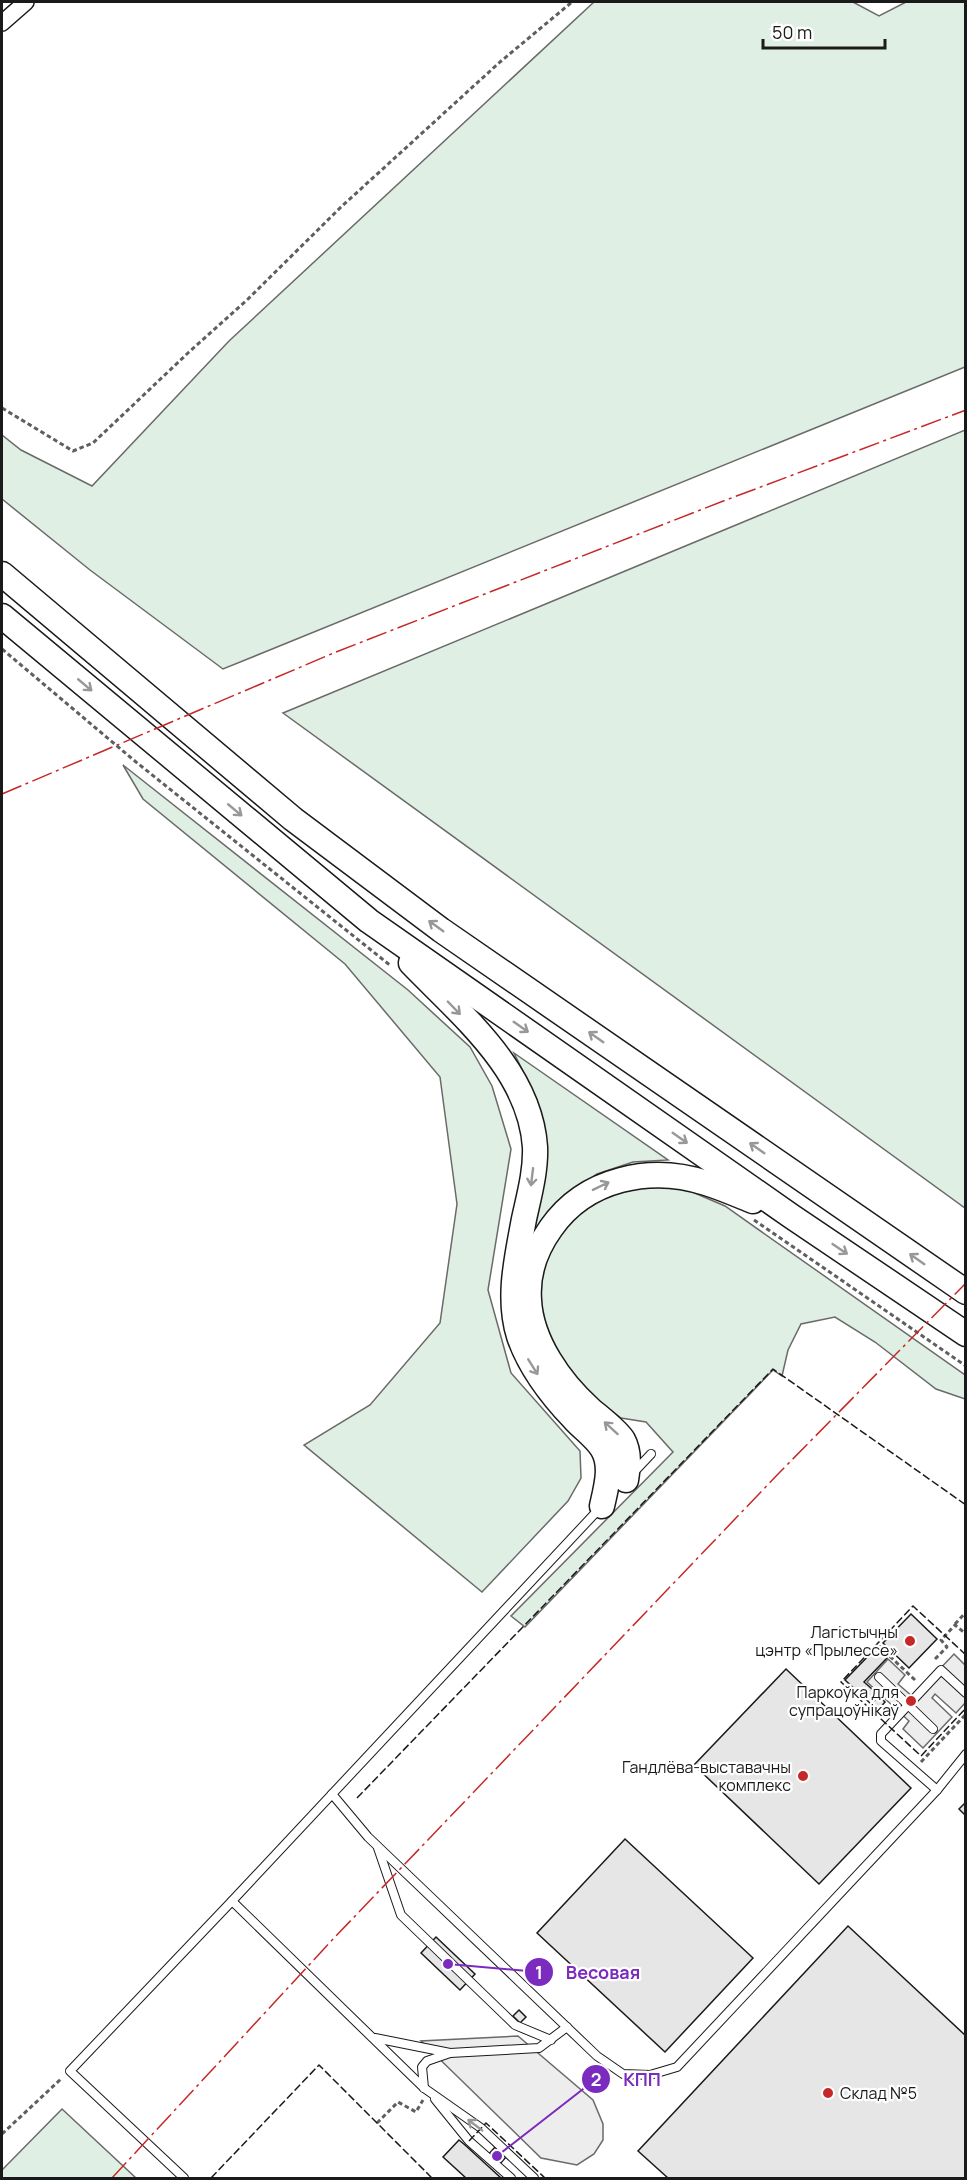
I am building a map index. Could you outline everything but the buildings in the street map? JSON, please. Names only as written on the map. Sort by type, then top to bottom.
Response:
[{"type":"highway","points":[[2,574],[293,819],[441,930],[966,1292]]},
{"type":"highway","points":[[2,616],[369,921],[791,1216],[966,1334]]},
{"type":"highway","points":[[369,921],[498,1055],[519,1089],[532,1122],[535,1149],[532,1182],[517,1254],[514,1283],[514,1309],[518,1334],[528,1359],[542,1381],[562,1407],[603,1449],[609,1476],[602,1506]]},
{"type":"highway","points":[[626,1480],[629,1459],[623,1439],[563,1383],[533,1326],[529,1300],[531,1269],[542,1241],[557,1219],[577,1200],[605,1183],[634,1176],[668,1175],[705,1182],[791,1216]]},
{"type":"street","points":[[2,23],[26,2]]},
{"type":"lane","points":[[184,2178],[70,2071],[651,1454]]},
{"type":"lane","points":[[937,1790],[881,1741],[881,1734],[941,1670],[966,1693]]},
{"type":"lane","points":[[879,1677],[933,1729]]},
{"type":"lane","points":[[332,1794],[377,1845],[597,2056],[623,2074],[650,2075],[677,2067],[937,1790],[966,1754]]},
{"type":"lane","points":[[377,1845],[401,1915],[515,2025],[551,2040]]},
{"type":"lane","points":[[232,1901],[426,2089],[469,2141],[511,2178]]},
{"type":"lane","points":[[374,2038],[450,2053],[539,2048],[567,2027]]},
{"type":"lane","points":[[450,2053],[427,2061],[422,2067],[426,2089],[481,2128],[534,2178]]},
{"type":"path","points":[[2,408],[73,451],[93,443],[248,299],[341,207],[500,62],[572,2]]},
{"type":"path","points":[[2,649],[136,762],[396,971]]},
{"type":"path","points":[[931,1664],[947,1647],[941,1640],[966,1612]]},
{"type":"path","points":[[955,1624],[966,1634]]},
{"type":"path","points":[[2,2134],[70,2071]]},
{"type":"path","points":[[377,2123],[398,2102],[416,2112],[426,2089]]},
{"type":"green space","points":[[594,2],[853,2],[879,16],[906,2],[965,2],[965,367],[223,669],[90,570],[2,499],[2,435],[21,450],[92,486],[229,341]]},
{"type":"green space","points":[[965,430],[965,1208],[283,713]]},
{"type":"green space","points":[[123,765],[408,990],[470,1047],[492,1086],[511,1149],[488,1290],[511,1373],[580,1451],[581,1478],[568,1501],[482,1592],[304,1445],[370,1405],[440,1323],[457,1204],[440,1077],[345,964],[143,799]]},
{"type":"green space","points":[[514,1053],[668,1160],[633,1162],[597,1174],[567,1195],[531,1253],[543,1127],[537,1100]]},
{"type":"green space","points":[[647,1184],[683,1188],[725,1206],[965,1375],[965,1399],[936,1389],[875,1342],[835,1317],[801,1324],[788,1350],[782,1376],[773,1370],[525,1627],[511,1616],[673,1452],[646,1422],[621,1418],[581,1388],[551,1346],[539,1304],[537,1273],[569,1215],[601,1193]]},
{"type":"green space","points":[[62,2109],[136,2178],[2,2178],[2,2170]]},
{"type":"shaded area","name":"Паркоўка для супрацоўнікаў","points":[[954,1654],[965,1665],[965,1703],[956,1713],[935,1694],[932,1698],[952,1717],[923,1748],[903,1729],[909,1721],[867,1682],[888,1659],[905,1675],[898,1684],[913,1697]]},
{"type":"shaded area","points":[[518,2036],[593,2100],[603,2124],[603,2140],[594,2154],[577,2165],[541,2158],[421,2041]]},
{"type":"fence","points":[[357,1798],[773,1369],[966,1505]]},
{"type":"fence","points":[[966,1655],[913,1606],[841,1682],[921,1756],[966,1708]]},
{"type":"fence","points":[[211,2178],[319,2065],[432,2178]]},
{"type":"fence","points":[[469,2141],[486,2123],[545,2178]]},
{"type":"power","points":[[2,794],[336,652],[726,500],[966,410]]},
{"type":"power","points":[[112,2178],[335,1937],[780,1472],[966,1283]]},
{"type":"place","name":"Лагістычны цэнтр «Прылессе»","points":[[910,1641]]},
{"type":"place","name":"Паркоўка для супрацоўнікаў","points":[[911,1701]]},
{"type":"place","name":"Гандлёва-выставачны комплекс","points":[[803,1776]]},
{"type":"place","name":"Весовая","points":[[448,1964]]},
{"type":"place","name":"Склад №5","points":[[828,2093]]},
{"type":"place","name":"КПП","points":[[497,2156]]}]
